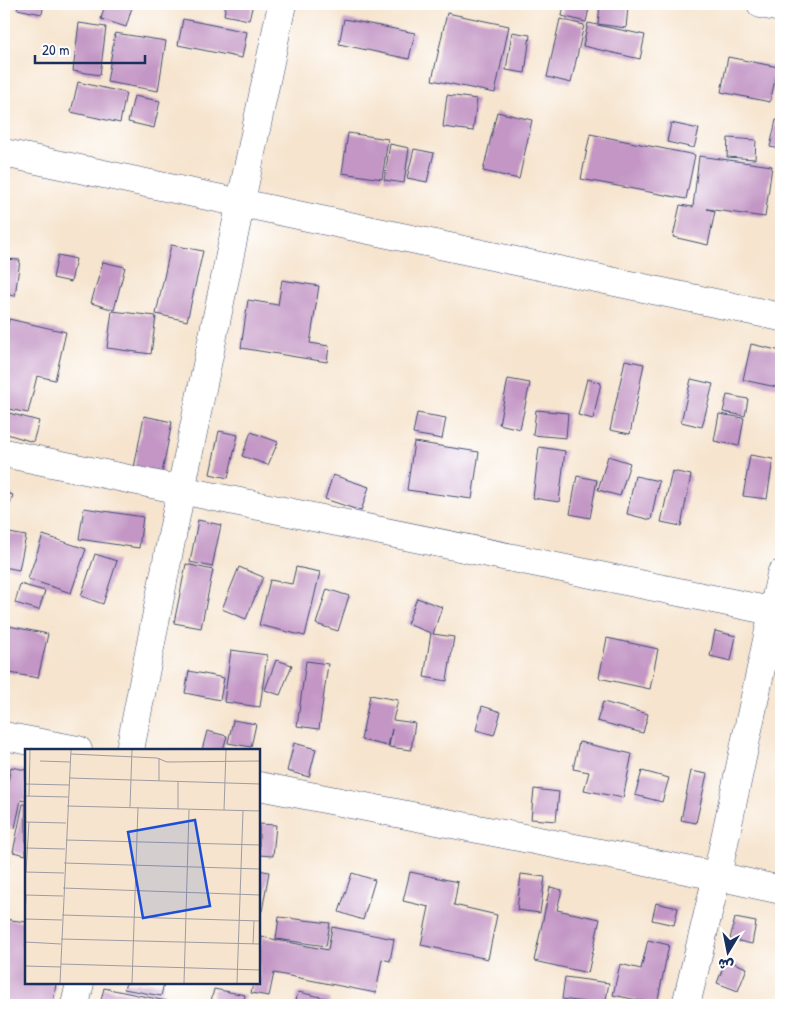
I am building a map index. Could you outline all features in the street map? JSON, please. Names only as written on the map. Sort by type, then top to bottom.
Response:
[{"type":"street","points":[[130,749],[181,490],[282,4]]},
{"type":"street","points":[[762,4],[781,8]]},
{"type":"street","points":[[4,153],[781,317]]},
{"type":"street","points":[[4,453],[777,612]]},
{"type":"street","points":[[686,1005],[777,612],[781,574]]},
{"type":"street","points":[[4,736],[73,749]]},
{"type":"street","points":[[260,786],[781,890]]},
{"type":"street","points":[[75,1005],[80,984]]},
{"type":"building","points":[[19,4],[44,4],[42,14],[17,9]]},
{"type":"building","points":[[105,4],[133,4],[126,27],[101,19]]},
{"type":"building","points":[[226,4],[253,4],[249,20],[224,15]]},
{"type":"building","points":[[564,4],[590,4],[586,22],[562,16]]},
{"type":"building","points":[[600,4],[628,7],[626,28],[598,24]]},
{"type":"building","points":[[447,13],[509,26],[495,93],[432,80]]},
{"type":"building","points":[[183,19],[247,32],[242,58],[178,45]]},
{"type":"building","points":[[344,19],[415,33],[409,59],[339,44]]},
{"type":"building","points":[[560,19],[584,25],[571,83],[547,77]]},
{"type":"building","points":[[79,23],[106,27],[100,75],[73,71]]},
{"type":"building","points":[[588,23],[645,35],[640,59],[583,46]]},
{"type":"building","points":[[512,32],[530,35],[525,73],[506,70]]},
{"type":"building","points":[[115,33],[166,41],[158,91],[107,82]]},
{"type":"building","points":[[728,57],[778,67],[770,102],[721,92]]},
{"type":"building","points":[[78,82],[126,93],[120,123],[71,112]]},
{"type":"building","points":[[447,95],[477,99],[473,131],[443,127]]},
{"type":"building","points":[[134,96],[160,101],[154,128],[128,122]]},
{"type":"building","points":[[497,112],[532,120],[519,179],[483,171]]},
{"type":"building","points":[[776,120],[781,121],[781,149],[770,147]]},
{"type":"building","points":[[671,123],[699,129],[694,148],[667,142]]},
{"type":"building","points":[[348,133],[388,139],[382,179],[342,173]]},
{"type":"building","points":[[590,134],[695,155],[686,199],[581,179]]},
{"type":"building","points":[[728,138],[756,140],[755,159],[727,157]]},
{"type":"building","points":[[390,144],[409,148],[404,183],[384,180]]},
{"type":"building","points":[[414,149],[434,153],[427,182],[407,178]]},
{"type":"building","points":[[699,156],[772,166],[765,217],[707,209],[715,211],[708,245],[673,237],[680,205],[693,207]]},
{"type":"building","points":[[171,245],[203,251],[187,321],[156,314]]},
{"type":"building","points":[[58,255],[76,259],[71,282],[53,278]]},
{"type":"building","points":[[4,259],[20,260],[15,296],[4,294]]},
{"type":"building","points":[[103,262],[125,267],[114,310],[91,303]]},
{"type":"building","points":[[282,280],[319,286],[310,343],[329,346],[327,362],[241,348],[248,300],[278,305]]},
{"type":"building","points":[[112,311],[156,316],[151,354],[107,348]]},
{"type":"building","points":[[9,319],[66,332],[55,380],[37,376],[28,413],[4,408],[4,343]]},
{"type":"building","points":[[751,344],[781,351],[781,388],[743,380]]},
{"type":"building","points":[[625,360],[644,364],[630,434],[610,430]]},
{"type":"building","points":[[508,379],[530,383],[520,429],[499,424]]},
{"type":"building","points":[[587,379],[601,383],[593,419],[578,415]]},
{"type":"building","points":[[691,379],[713,384],[702,427],[681,422]]},
{"type":"building","points":[[727,395],[748,399],[745,416],[723,412]]},
{"type":"building","points":[[536,410],[568,413],[566,438],[533,435]]},
{"type":"building","points":[[9,413],[39,421],[33,442],[4,433]]},
{"type":"building","points":[[417,413],[446,418],[442,439],[413,434]]},
{"type":"building","points":[[719,414],[744,418],[739,446],[714,441]]},
{"type":"building","points":[[144,416],[172,422],[162,473],[134,468]]},
{"type":"building","points":[[219,431],[238,435],[228,478],[210,474]]},
{"type":"building","points":[[251,432],[278,442],[268,465],[242,456]]},
{"type":"building","points":[[414,442],[479,452],[472,499],[407,490]]},
{"type":"building","points":[[539,447],[565,451],[559,502],[533,498]]},
{"type":"building","points":[[750,455],[773,459],[767,499],[743,496]]},
{"type":"building","points":[[608,456],[630,463],[620,496],[598,490]]},
{"type":"building","points":[[672,471],[691,475],[681,526],[661,522]]},
{"type":"building","points":[[333,475],[369,487],[361,511],[325,499]]},
{"type":"building","points":[[577,476],[597,480],[590,518],[570,514]]},
{"type":"building","points":[[635,476],[659,481],[651,520],[627,514]]},
{"type":"building","points":[[4,492],[13,495],[4,521]]},
{"type":"building","points":[[84,508],[143,517],[139,548],[79,539]]},
{"type":"building","points":[[198,520],[221,525],[212,567],[190,562]]},
{"type":"building","points":[[9,533],[26,536],[19,570],[4,567]]},
{"type":"building","points":[[43,535],[86,549],[71,593],[28,579]]},
{"type":"building","points":[[95,554],[117,561],[103,604],[81,596]]},
{"type":"building","points":[[186,564],[213,570],[201,628],[174,623]]},
{"type":"building","points":[[239,567],[263,577],[246,619],[222,609]]},
{"type":"building","points":[[296,567],[320,572],[305,636],[259,625],[270,580],[292,584]]},
{"type":"building","points":[[20,584],[45,591],[39,610],[15,603]]},
{"type":"building","points":[[327,589],[349,596],[338,631],[316,624]]},
{"type":"building","points":[[417,598],[442,607],[433,634],[454,637],[447,681],[424,677],[431,633],[407,624]]},
{"type":"building","points":[[4,625],[48,634],[38,678],[4,672]]},
{"type":"building","points":[[715,631],[736,636],[731,661],[710,656]]},
{"type":"building","points":[[607,638],[658,649],[650,689],[599,678]]},
{"type":"building","points":[[231,650],[267,655],[260,707],[224,702]]},
{"type":"building","points":[[276,660],[292,665],[280,695],[265,690]]},
{"type":"building","points":[[306,661],[328,664],[319,729],[297,726]]},
{"type":"building","points":[[189,671],[224,678],[220,700],[185,693]]},
{"type":"building","points":[[370,695],[398,700],[393,720],[415,723],[411,750],[389,747],[392,729],[388,746],[361,740]]},
{"type":"building","points":[[603,702],[648,714],[643,733],[597,721]]},
{"type":"building","points":[[482,706],[501,712],[494,735],[476,730]]},
{"type":"building","points":[[233,720],[256,724],[251,747],[228,743]]},
{"type":"building","points":[[207,731],[227,736],[223,749],[202,749]]},
{"type":"building","points":[[579,742],[632,754],[623,798],[584,790],[589,772],[573,769]]},
{"type":"building","points":[[294,743],[316,749],[309,777],[287,771]]},
{"type":"building","points":[[11,767],[25,770],[25,801],[21,800],[15,828],[4,826],[4,800]]},
{"type":"building","points":[[642,771],[669,778],[662,802],[635,795]]},
{"type":"building","points":[[691,771],[707,774],[696,823],[681,820]]},
{"type":"building","points":[[534,789],[559,792],[556,821],[531,819]]},
{"type":"building","points":[[23,804],[25,804],[25,855],[13,852]]},
{"type":"building","points":[[781,816],[781,828],[778,827]]},
{"type":"building","points":[[260,824],[276,825],[273,856],[260,855]]},
{"type":"building","points":[[4,859],[10,861],[4,878]]},
{"type":"building","points":[[260,870],[269,872],[262,911],[260,910]]},
{"type":"building","points":[[410,872],[458,882],[454,905],[497,915],[488,959],[421,945],[429,907],[403,901]]},
{"type":"building","points":[[352,873],[375,880],[363,920],[339,912]]},
{"type":"building","points":[[521,874],[545,877],[540,913],[517,910]]},
{"type":"building","points":[[550,887],[562,890],[557,910],[600,919],[588,973],[534,961]]},
{"type":"building","points":[[656,903],[678,908],[674,925],[652,920]]},
{"type":"building","points":[[279,917],[330,923],[326,946],[276,939]]},
{"type":"building","points":[[735,918],[756,922],[752,944],[730,939]]},
{"type":"building","points":[[4,919],[25,922],[25,984],[56,984],[53,1005],[4,1005]]},
{"type":"building","points":[[332,927],[394,939],[390,961],[382,959],[376,993],[274,973],[269,996],[251,993],[253,984],[260,984],[260,947],[262,937],[328,950]]},
{"type":"building","points":[[648,940],[669,945],[657,1004],[613,995],[620,964],[641,969]]},
{"type":"building","points":[[726,960],[747,968],[738,991],[717,983]]},
{"type":"building","points":[[565,977],[609,983],[605,1005],[562,999]]},
{"type":"building","points":[[126,984],[164,984],[161,996],[124,989]]},
{"type":"building","points":[[104,988],[181,1004],[181,1005],[100,1005]]},
{"type":"building","points":[[214,989],[245,995],[243,1005],[210,1005]]},
{"type":"building","points":[[298,992],[330,999],[329,1005],[295,1005]]}]
